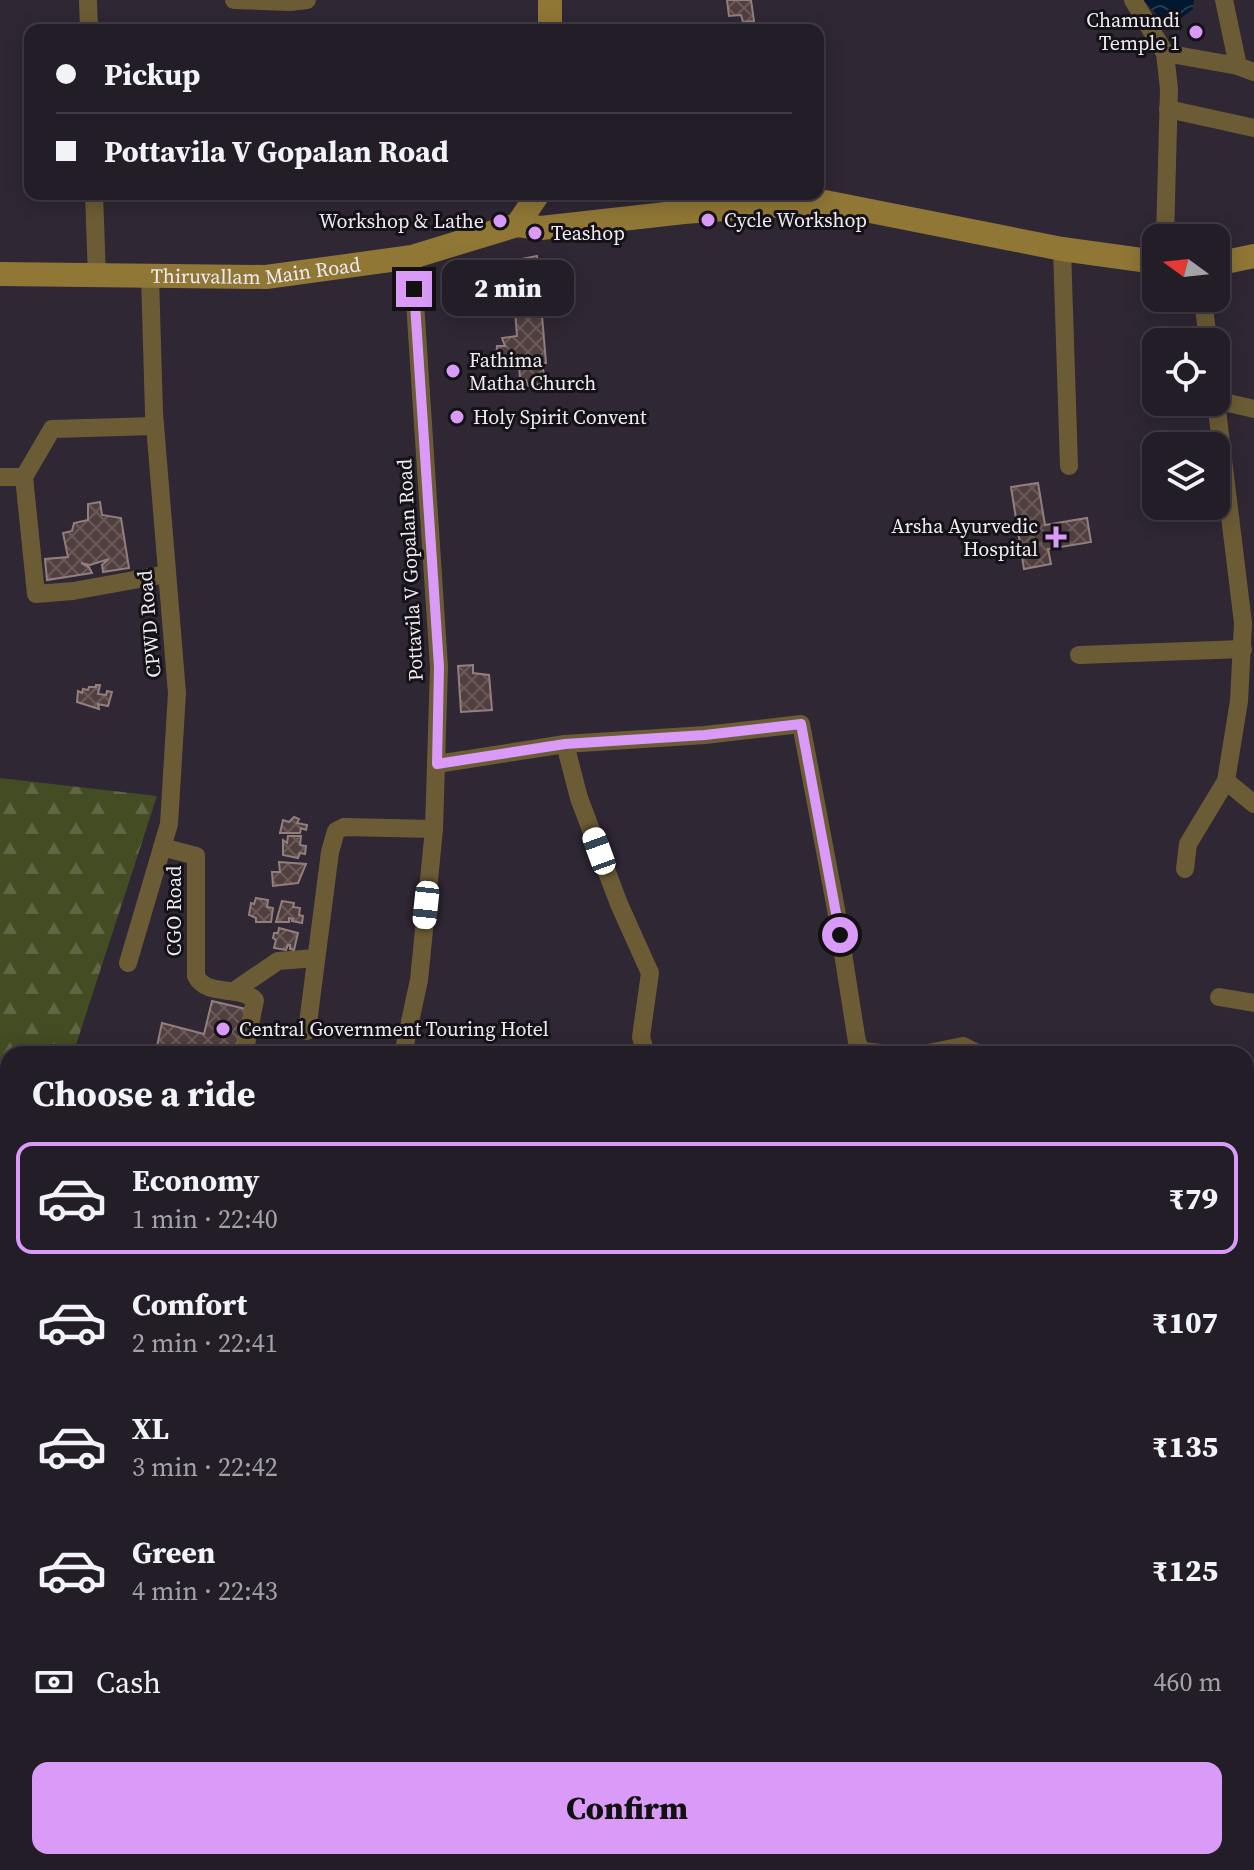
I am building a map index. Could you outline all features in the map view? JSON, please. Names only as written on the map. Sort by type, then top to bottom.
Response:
[{"type":"street","points":[[88,0],[89,24]]},
{"type":"street","points":[[234,0],[307,0]]},
{"type":"street","points":[[550,0],[550,24]]},
{"type":"street","points":[[1133,0],[1165,53],[1168,109],[1165,224]]},
{"type":"street","points":[[1165,53],[1246,69],[1224,0]]},
{"type":"street","points":[[1168,109],[1254,128]]},
{"type":"street","points":[[94,200],[97,276]]},
{"type":"street","points":[[517,225],[534,200]]},
{"type":"street","name":"Thiruvallam Main Road","points":[[0,274],[266,277],[412,257],[517,225],[541,228],[684,212],[825,202],[1062,249],[1142,260]]},
{"type":"street","points":[[1062,249],[1069,466]]},
{"type":"street","points":[[1230,261],[1254,256]]},
{"type":"street","name":"Pottavila V Gopalan Road","points":[[405,1046],[419,980],[434,829],[439,667],[412,257]]},
{"type":"street","name":"CPWD Road","points":[[128,963],[169,824],[177,693],[155,426],[150,276]]},
{"type":"street","points":[[1230,404],[1254,409]]},
{"type":"street","points":[[1185,869],[1188,844],[1226,781],[1249,623],[1218,416]]},
{"type":"street","points":[[155,426],[52,429],[24,477],[36,594],[73,591],[167,574]]},
{"type":"street","points":[[0,477],[24,477]]},
{"type":"street","points":[[1079,655],[1243,649]]},
{"type":"street","points":[[437,764],[565,744],[705,735],[801,724],[836,909],[857,1046]]},
{"type":"street","points":[[565,744],[579,798],[614,891],[650,973],[641,1037],[644,1046]]},
{"type":"street","points":[[1226,781],[1254,804]]},
{"type":"street","points":[[307,1031],[330,852],[336,831],[344,827],[434,829]]},
{"type":"street","name":"CGO Road","points":[[162,847],[196,856],[196,976],[199,983],[234,991]]},
{"type":"street","points":[[234,991],[278,961],[316,958]]},
{"type":"street","points":[[234,991],[255,1000],[246,1046]]},
{"type":"street","points":[[1219,997],[1254,1003]]},
{"type":"green space","points":[[0,778],[157,796],[76,1046],[0,1046]]},
{"type":"water","points":[[1143,0],[1194,0],[1193,9],[1169,27]]},
{"type":"building","points":[[727,0],[751,0],[754,21],[743,22],[741,15],[729,16]]},
{"type":"building","points":[[537,256],[546,363],[541,363],[547,383],[528,386],[526,380],[520,380],[519,363],[502,366],[503,357],[496,356],[497,346],[505,346],[502,338],[517,336],[511,261]]},
{"type":"building","points":[[1038,483],[1045,525],[1087,518],[1091,542],[1048,549],[1051,564],[1024,569],[1011,487]]},
{"type":"building","points":[[100,502],[102,515],[121,518],[129,568],[103,572],[102,565],[109,559],[90,565],[81,563],[89,567],[92,573],[47,580],[45,559],[68,557],[63,533],[72,531],[74,523],[88,520],[88,504]]},
{"type":"building","points":[[473,665],[473,673],[489,675],[492,710],[461,712],[458,666]]},
{"type":"building","points":[[100,685],[98,694],[112,692],[108,706],[98,704],[99,709],[77,702],[78,691],[82,693],[83,689],[88,690]]},
{"type":"building","points":[[294,817],[299,819],[297,823],[307,825],[306,830],[301,828],[300,833],[280,833],[283,820],[289,822]]},
{"type":"building","points":[[288,836],[301,836],[300,845],[306,846],[305,854],[300,853],[298,858],[283,855],[283,840],[287,843]]},
{"type":"building","points":[[279,862],[306,864],[298,883],[273,886],[272,872],[280,872]]},
{"type":"building","points":[[256,898],[268,900],[267,907],[273,908],[271,922],[256,922],[256,918],[249,915],[251,903],[254,904]]},
{"type":"building","points":[[282,901],[294,903],[293,907],[300,908],[302,923],[289,918],[289,922],[276,922]]},
{"type":"building","points":[[279,928],[298,933],[294,950],[290,949],[290,945],[286,950],[274,948],[274,933],[278,933]]},
{"type":"building","name":"Central Government Touring Hotel","points":[[212,1001],[246,1009],[237,1046],[157,1046],[162,1023],[204,1034]]},
{"type":"place","name":"Chamundi Temple 1","points":[[1196,32]]},
{"type":"place","name":"Cycle Workshop","points":[[708,220]]},
{"type":"place","name":"Workshop & Lathe","points":[[500,221]]},
{"type":"place","name":"Teashop","points":[[535,233]]},
{"type":"place","name":"Fathima Matha Church","points":[[453,371]]},
{"type":"place","name":"Holy Spirit Convent","points":[[457,417]]},
{"type":"place","name":"Arsha Ayurvedic Hospital","points":[[1056,537]]},
{"type":"place","name":"Central Government Touring Hotel","points":[[223,1029]]},
{"type":"route","points":[[414,289],[439,667],[437,764],[565,744],[705,735],[801,724],[840,935]]}]
